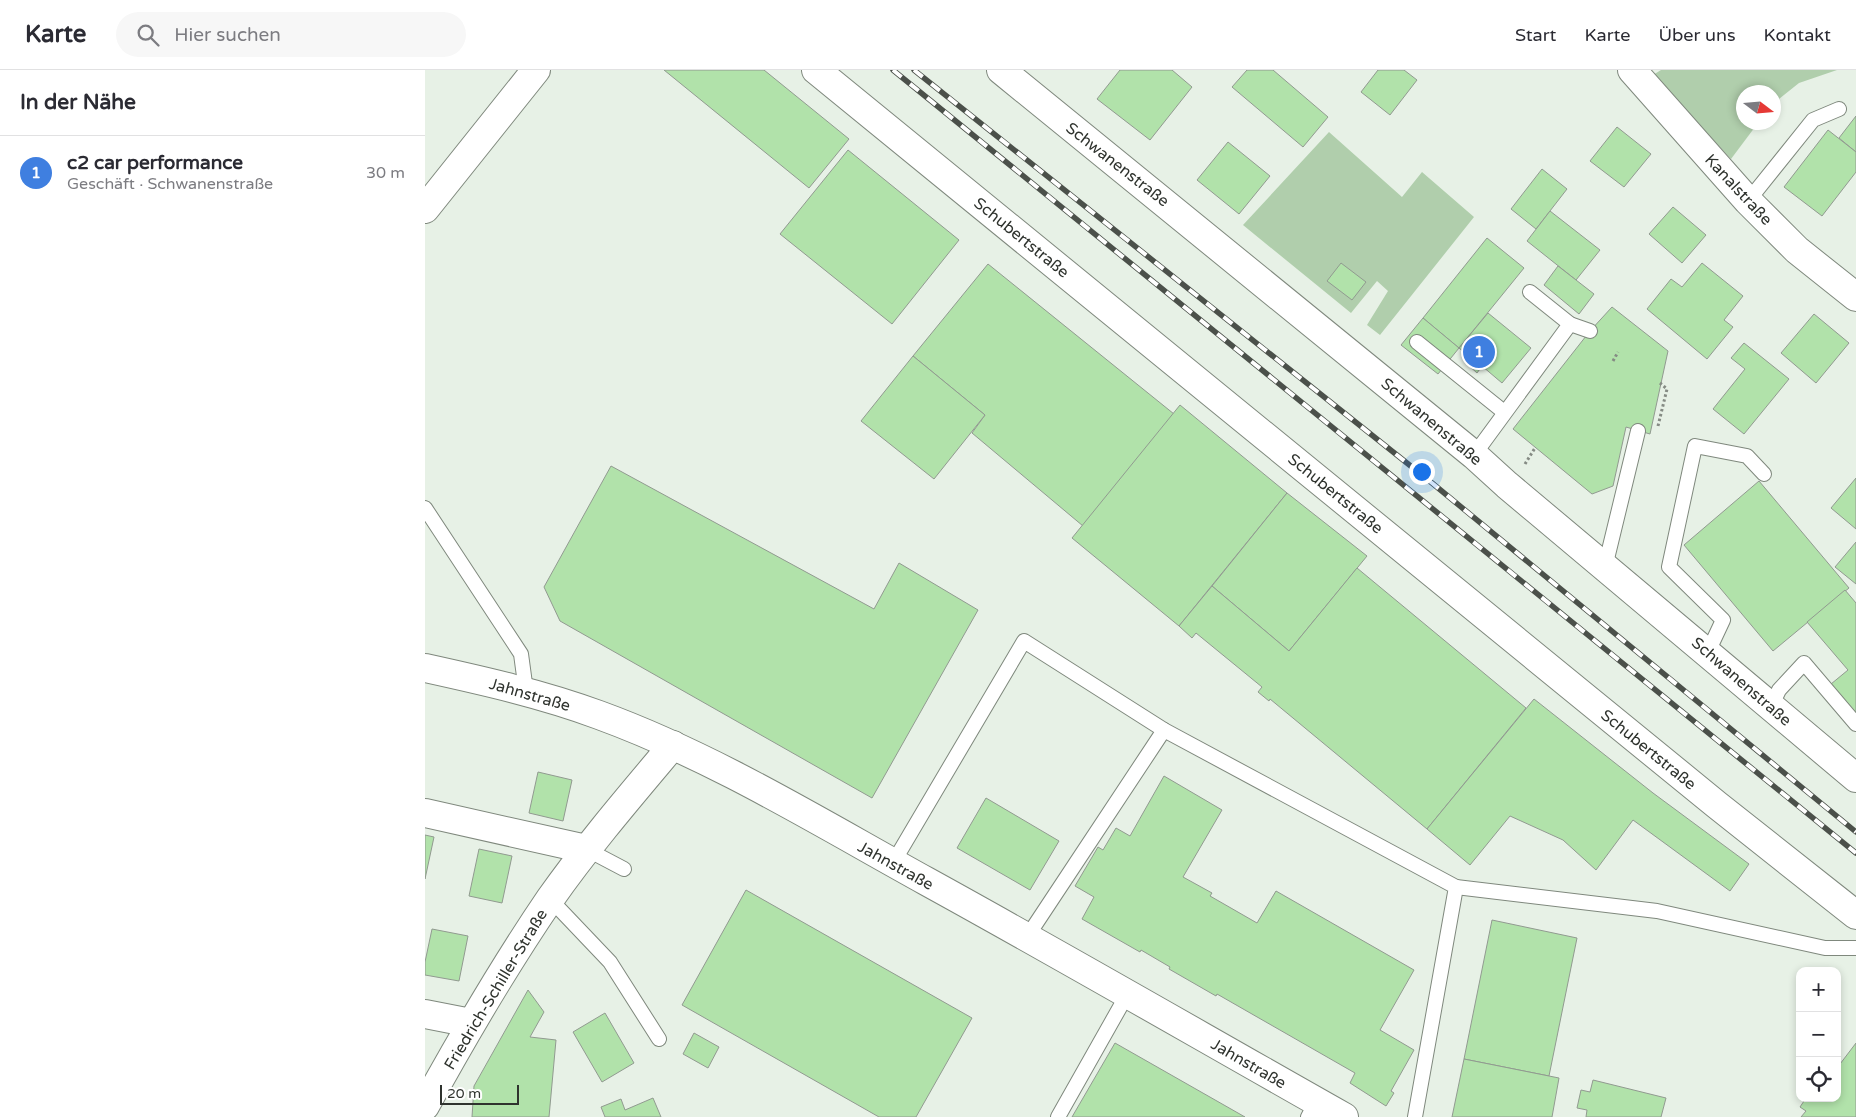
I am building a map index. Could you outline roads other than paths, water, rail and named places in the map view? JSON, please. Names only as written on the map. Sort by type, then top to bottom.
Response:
[{"type":"street","points":[[425,209],[536,70]]},
{"type":"street","name":"Schubertstraße","points":[[816,70],[1710,799],[1856,915]]},
{"type":"street","name":"Schwanenstraße","points":[[1001,70],[1156,194],[1474,455],[1856,778]]},
{"type":"street","name":"Kanalstraße","points":[[1633,70],[1748,201],[1797,250],[1856,297]]},
{"type":"street","name":"Jahnstraße","points":[[425,668],[526,691],[599,715],[673,745],[749,782],[1128,993],[1312,1109],[1344,1117]]},
{"type":"street","name":"Friedrich-Schiller-Straße","points":[[425,1106],[471,1023],[550,899],[586,849],[673,745]]},
{"type":"street","points":[[425,813],[586,849]]},
{"type":"street","points":[[425,1014],[471,1023]]},
{"type":"lane","points":[[1748,201],[1813,120],[1839,109]]},
{"type":"lane","points":[[1530,292],[1570,324],[1590,331]]},
{"type":"lane","points":[[1474,455],[1570,324]]},
{"type":"lane","points":[[1417,342],[1504,412]]},
{"type":"lane","points":[[1605,567],[1638,431]]},
{"type":"lane","points":[[1708,652],[1723,620],[1669,567],[1695,446],[1747,456],[1764,474]]},
{"type":"lane","points":[[425,508],[521,654],[526,691]]},
{"type":"lane","points":[[893,863],[1024,641],[1164,730],[1456,887],[1657,911],[1825,948],[1856,948]]},
{"type":"lane","points":[[1771,707],[1779,690],[1804,663],[1856,724]]},
{"type":"lane","points":[[1027,937],[1164,730]]},
{"type":"lane","points":[[586,849],[624,869]]},
{"type":"lane","points":[[1415,1117],[1456,887]]},
{"type":"lane","name":"Friedrich-Schiller-Straße","points":[[550,899],[610,962],[659,1039]]},
{"type":"lane","points":[[1058,1117],[1128,993]]},
{"type":"railway","points":[[893,70],[1856,853]]},
{"type":"railway","points":[[914,70],[1432,483],[1856,832]]},
{"type":"place","name":"c2 car performance","points":[[1479,352]]}]
